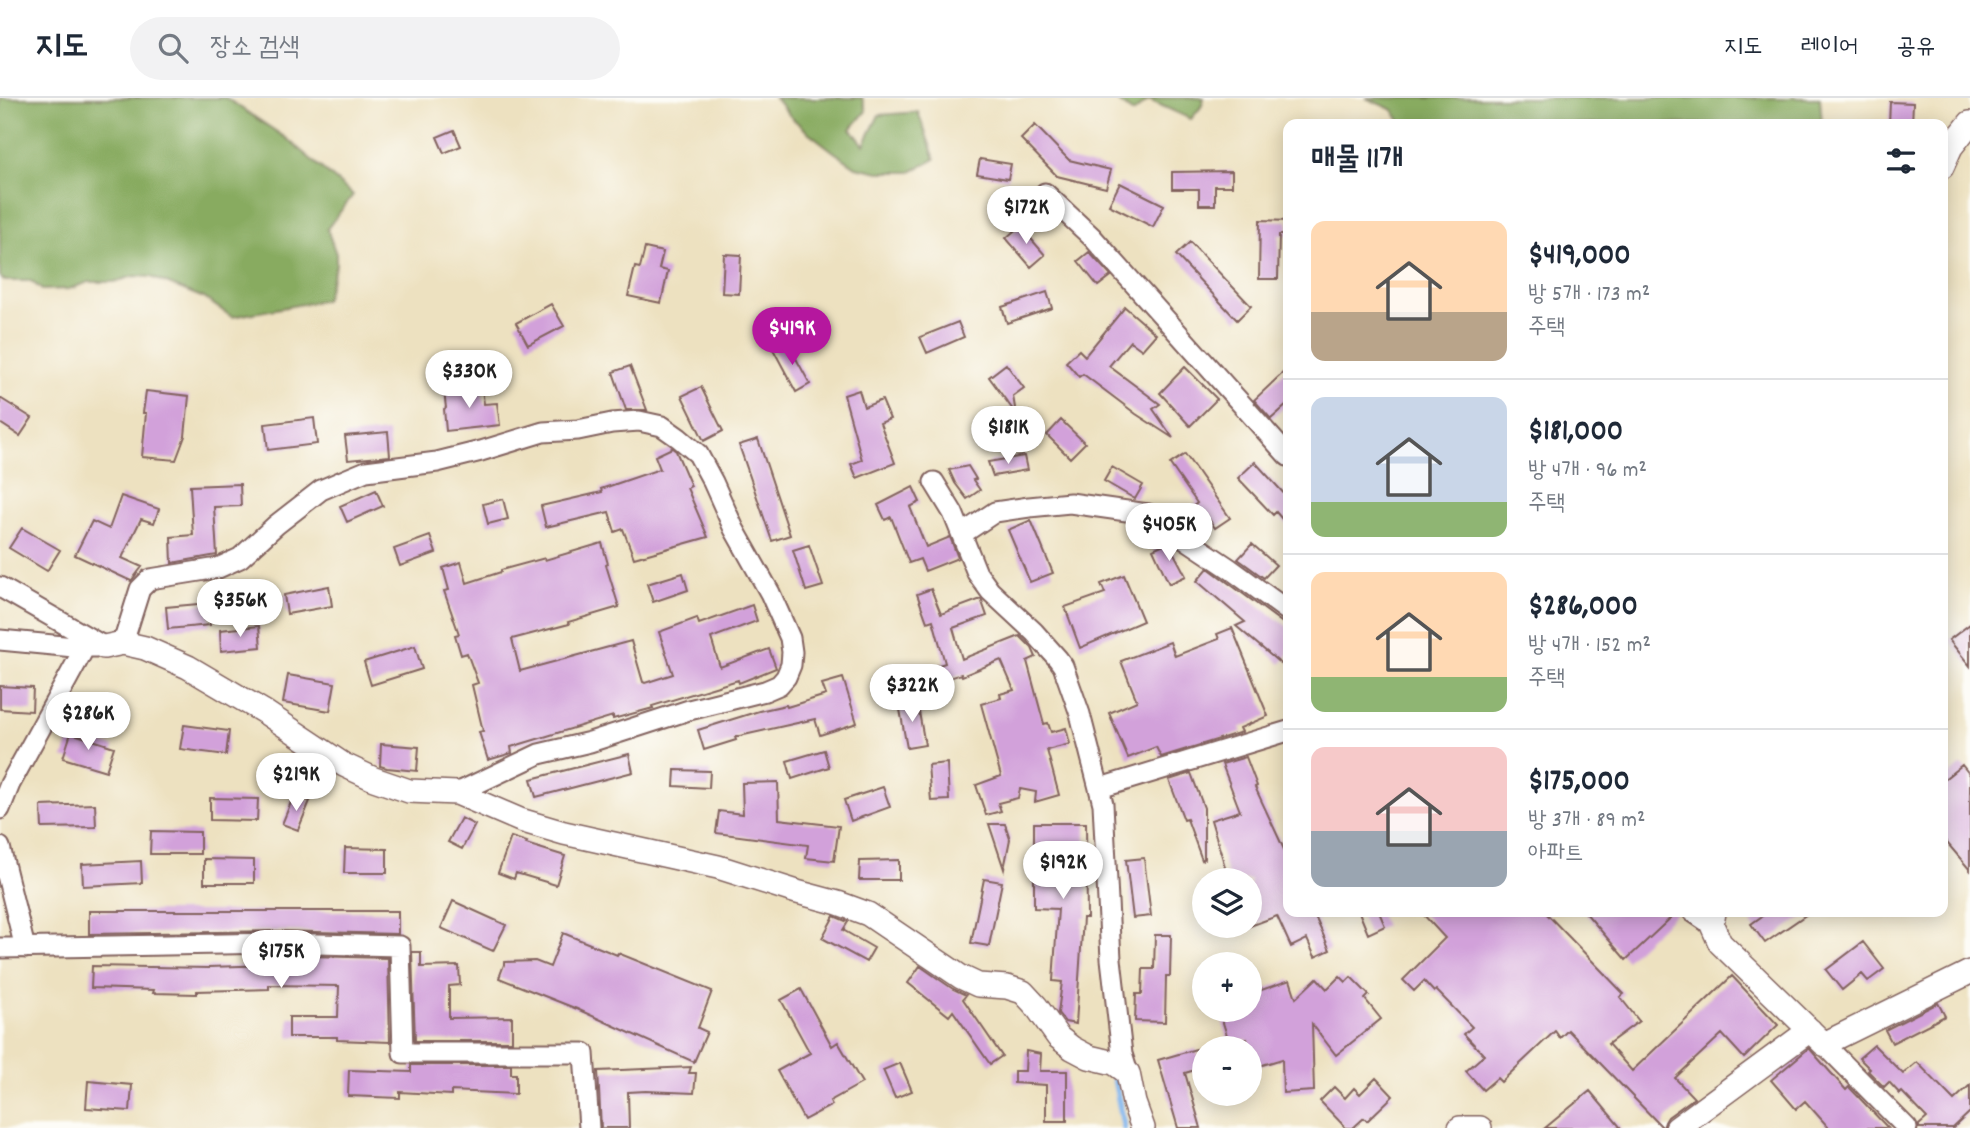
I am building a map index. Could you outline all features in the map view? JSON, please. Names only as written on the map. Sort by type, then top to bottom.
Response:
[{"type":"street","points":[[1948,154],[1970,124]]},
{"type":"street","points":[[1045,192],[1092,237],[1283,450]]},
{"type":"street","points":[[0,809],[10,784],[150,579],[218,568],[240,558],[321,490],[366,471],[437,462],[481,452],[543,432],[639,421],[662,426],[698,454],[734,529],[770,593],[790,638],[791,665],[786,677],[779,685],[765,691],[689,710],[590,742],[539,754],[457,793]]},
{"type":"street","points":[[934,482],[953,513],[978,573],[990,591],[1034,632],[1063,666],[1080,714],[1103,804],[1111,958],[1122,1054],[1142,1127]]},
{"type":"street","points":[[962,534],[995,512],[1029,507],[1070,503],[1148,514],[1283,607]]},
{"type":"street","points":[[0,587],[104,645]]},
{"type":"street","points":[[0,640],[145,648],[188,667],[266,713],[334,758],[374,779],[409,791],[457,793],[520,820],[564,833],[718,867],[867,914],[961,977],[978,985],[1007,986],[1023,992],[1058,1037],[1072,1048],[1089,1057],[1114,1063],[1128,1073]]},
{"type":"street","points":[[1100,788],[1283,733]]},
{"type":"street","points":[[0,848],[24,948]]},
{"type":"street","points":[[1707,917],[1720,943],[1907,1128]]},
{"type":"street","points":[[0,948],[275,943],[400,946],[403,1053],[584,1053],[589,1128]]},
{"type":"street","points":[[1677,1128],[1817,1037],[1970,972]]},
{"type":"street","points":[[1460,1128],[1480,1128]]},
{"type":"green space","points":[[0,98],[226,98],[286,138],[353,195],[327,229],[336,254],[336,264],[325,300],[232,317],[204,298],[151,277],[134,276],[114,282],[89,282],[69,289],[42,290],[31,281],[5,281],[0,277]]},
{"type":"green space","points":[[775,98],[862,98],[866,111],[851,129],[864,145],[879,115],[918,112],[935,159],[911,172],[879,172],[856,167],[808,132]]},
{"type":"green space","points":[[1118,98],[1204,98],[1201,107],[1191,119],[1149,100],[1133,113],[1117,101]]},
{"type":"green space","points":[[1366,98],[1820,98],[1822,119],[1399,119],[1393,110]]},
{"type":"building","points":[[1890,102],[1913,103],[1912,119],[1889,119]]},
{"type":"building","points":[[1035,125],[1069,160],[1111,170],[1106,188],[1057,176],[1021,139]]},
{"type":"building","points":[[454,130],[461,146],[444,153],[437,137]]},
{"type":"building","points":[[980,159],[1011,164],[1008,179],[977,174]]},
{"type":"building","points":[[1232,171],[1232,186],[1215,186],[1215,205],[1199,205],[1199,189],[1172,189],[1172,172]]},
{"type":"building","points":[[1120,183],[1164,205],[1153,227],[1109,205]]},
{"type":"building","points":[[1260,220],[1283,221],[1283,235],[1279,235],[1278,279],[1259,279]]},
{"type":"building","points":[[1020,226],[1045,255],[1031,267],[1006,238]]},
{"type":"building","points":[[1190,242],[1251,306],[1237,320],[1176,255]]},
{"type":"building","points":[[645,248],[663,252],[659,269],[668,271],[661,303],[628,296],[635,267],[640,268]]},
{"type":"building","points":[[1089,252],[1111,276],[1098,286],[1078,261]]},
{"type":"building","points":[[724,254],[741,255],[739,294],[722,293]]},
{"type":"building","points":[[1047,292],[1052,308],[1007,323],[1002,307]]},
{"type":"building","points":[[551,304],[564,326],[528,345],[516,323]]},
{"type":"building","points":[[1125,307],[1156,334],[1142,350],[1130,341],[1109,366],[1160,404],[1153,409],[1173,438],[1083,374],[1079,377],[1066,362],[1079,350],[1085,356]]},
{"type":"building","points":[[958,322],[964,337],[927,353],[920,337]]},
{"type":"building","points":[[787,342],[810,384],[796,392],[773,349]]},
{"type":"building","points":[[1006,364],[1024,388],[1013,396],[1016,414],[989,377]]},
{"type":"building","points":[[630,366],[647,410],[626,410],[613,372]]},
{"type":"building","points":[[1185,367],[1217,399],[1190,426],[1160,393]]},
{"type":"building","points":[[1283,373],[1283,408],[1271,419],[1254,400]]},
{"type":"building","points":[[701,387],[723,431],[704,441],[682,396]]},
{"type":"building","points":[[482,388],[484,404],[497,403],[500,425],[446,431],[444,391]]},
{"type":"building","points":[[859,390],[864,407],[882,400],[890,419],[880,423],[895,463],[857,478],[851,464],[862,460],[844,395]]},
{"type":"building","points":[[146,391],[189,396],[185,436],[176,460],[142,457]]},
{"type":"building","points":[[0,398],[32,418],[20,436],[0,423]]},
{"type":"building","points":[[314,418],[317,444],[268,450],[265,424]]},
{"type":"building","points":[[1061,420],[1085,443],[1070,458],[1047,435]]},
{"type":"building","points":[[388,432],[390,456],[348,460],[345,436]]},
{"type":"building","points":[[758,439],[790,535],[772,541],[739,445]]},
{"type":"building","points":[[672,448],[676,451],[691,486],[687,488],[708,537],[634,558],[623,529],[615,532],[609,512],[546,527],[541,506],[602,492],[601,489],[660,469],[655,456]]},
{"type":"building","points":[[1185,454],[1230,518],[1215,528],[1206,515],[1195,524],[1186,513],[1197,503],[1170,464]]},
{"type":"building","points":[[1024,456],[1027,470],[993,476],[988,462]]},
{"type":"building","points":[[1255,462],[1283,493],[1283,520],[1276,512],[1273,515],[1238,478]]},
{"type":"building","points":[[968,466],[980,490],[967,499],[949,470]]},
{"type":"building","points":[[1112,467],[1143,485],[1135,499],[1104,481]]},
{"type":"building","points":[[240,484],[241,506],[214,507],[217,555],[172,563],[171,537],[193,535],[190,486]]},
{"type":"building","points":[[913,487],[920,502],[910,507],[926,547],[950,537],[958,558],[925,571],[920,559],[909,563],[891,517],[885,520],[878,505]]},
{"type":"building","points":[[376,490],[383,506],[347,522],[340,506]]},
{"type":"building","points":[[121,496],[159,509],[154,523],[141,519],[122,558],[142,567],[131,581],[75,555],[92,521],[109,529]]},
{"type":"building","points":[[503,499],[508,519],[488,524],[483,504]]},
{"type":"building","points":[[1031,520],[1053,573],[1030,582],[1008,530]]},
{"type":"building","points":[[22,528],[60,550],[47,571],[9,548]]},
{"type":"building","points":[[430,536],[436,553],[400,566],[394,549]]},
{"type":"building","points":[[1168,542],[1186,576],[1169,584],[1153,549]]},
{"type":"building","points":[[602,543],[619,607],[512,639],[520,671],[631,641],[645,683],[673,674],[659,632],[697,618],[699,624],[752,605],[757,621],[711,638],[720,667],[769,649],[776,668],[739,683],[738,680],[652,706],[653,708],[613,719],[613,716],[511,747],[512,753],[488,760],[479,732],[483,731],[472,685],[478,683],[467,653],[461,655],[455,635],[459,634],[444,591],[449,590],[443,568],[461,562],[467,583],[501,570]]},
{"type":"building","points":[[1252,544],[1276,565],[1264,578],[1238,559]]},
{"type":"building","points":[[809,545],[823,586],[806,591],[793,550]]},
{"type":"building","points":[[1208,568],[1283,623],[1281,664],[1236,626],[1245,622],[1197,581]]},
{"type":"building","points":[[683,573],[688,590],[653,602],[647,584]]},
{"type":"building","points":[[1124,575],[1143,621],[1080,648],[1065,607],[1105,593],[1101,584]]},
{"type":"building","points":[[329,586],[332,606],[287,614],[284,595]]},
{"type":"building","points":[[931,589],[941,614],[981,599],[987,616],[953,628],[962,659],[1020,636],[1032,648],[1036,657],[1027,661],[1044,724],[1048,723],[1051,732],[1066,728],[1070,744],[1047,750],[1059,795],[1035,802],[1036,792],[1020,789],[1018,798],[998,803],[1001,811],[986,815],[976,785],[1001,776],[981,704],[1001,698],[1000,694],[1014,690],[1001,660],[962,676],[961,674],[920,688],[915,673],[945,663],[933,620],[927,622],[917,594]]},
{"type":"building","points":[[209,603],[210,625],[168,629],[166,607]]},
{"type":"building","points":[[1970,624],[1970,666],[1949,640]]},
{"type":"building","points":[[259,626],[261,647],[221,651],[220,630]]},
{"type":"building","points":[[1232,628],[1268,716],[1240,728],[1242,732],[1161,757],[1156,747],[1128,758],[1109,713],[1137,701],[1121,661],[1170,642],[1175,656],[1219,639],[1217,634]]},
{"type":"building","points":[[415,646],[422,669],[371,685],[364,662]]},
{"type":"building","points":[[288,675],[335,683],[330,711],[283,703]]},
{"type":"building","points":[[843,678],[857,723],[820,735],[815,719],[735,737],[736,740],[704,750],[698,730],[759,711],[786,705],[787,707],[826,695],[822,684]]},
{"type":"building","points":[[0,686],[33,688],[32,711],[0,709]]},
{"type":"building","points":[[917,701],[925,745],[907,748],[899,704]]},
{"type":"building","points":[[184,725],[229,731],[226,755],[180,749]]},
{"type":"building","points":[[71,733],[114,747],[106,771],[63,758]]},
{"type":"building","points":[[381,744],[419,747],[417,771],[380,766]]},
{"type":"building","points":[[824,750],[829,767],[792,779],[787,761]]},
{"type":"building","points":[[629,754],[633,772],[536,797],[531,779]]},
{"type":"building","points":[[1246,757],[1257,786],[1255,787],[1283,847],[1283,917],[1315,917],[1330,950],[1315,957],[1307,939],[1291,947],[1277,916],[1262,922],[1262,868],[1225,868],[1211,820],[1240,811],[1222,764]]},
{"type":"building","points":[[947,763],[949,800],[931,801],[928,765]]},
{"type":"building","points":[[1962,765],[1970,775],[1970,870],[1948,844],[1948,776]]},
{"type":"building","points":[[675,770],[710,771],[709,788],[674,786]]},
{"type":"building","points":[[1191,773],[1204,808],[1202,860],[1169,780]]},
{"type":"building","points":[[778,782],[779,819],[839,826],[834,861],[806,858],[808,845],[716,833],[719,811],[743,814],[742,783]]},
{"type":"building","points":[[883,787],[890,807],[851,821],[844,800]]},
{"type":"building","points":[[294,795],[310,801],[298,830],[282,824]]},
{"type":"building","points":[[210,798],[258,799],[257,821],[210,820]]},
{"type":"building","points":[[95,804],[96,827],[42,828],[41,806]]},
{"type":"building","points":[[461,818],[475,825],[462,849],[448,842]]},
{"type":"building","points":[[1034,823],[1086,823],[1087,918],[1083,918],[1076,1024],[1065,1022],[1058,1013],[1062,982],[1053,981],[1058,909],[1034,908]]},
{"type":"building","points":[[989,824],[1005,824],[1010,839],[1004,869]]},
{"type":"building","points":[[151,831],[200,832],[200,854],[150,854]]},
{"type":"building","points":[[511,837],[565,856],[556,885],[516,873],[514,879],[498,873]]},
{"type":"building","points":[[345,848],[387,849],[387,873],[344,873]]},
{"type":"building","points":[[1144,858],[1151,916],[1133,918],[1126,860]]},
{"type":"building","points":[[204,859],[254,860],[254,883],[204,883]]},
{"type":"building","points":[[899,860],[899,880],[859,880],[860,861]]},
{"type":"building","points":[[141,861],[142,883],[83,886],[82,864]]},
{"type":"building","points":[[984,879],[1002,882],[989,946],[971,943]]},
{"type":"building","points":[[453,901],[506,925],[493,951],[441,928]]},
{"type":"building","points":[[89,911],[398,911],[398,934],[275,931],[89,934]]},
{"type":"building","points":[[834,916],[848,922],[843,930],[874,948],[866,962],[822,938]]},
{"type":"building","points":[[1361,917],[1381,917],[1385,926],[1368,934]]},
{"type":"building","points":[[1426,917],[1550,917],[1624,994],[1620,997],[1639,1021],[1608,1044],[1632,1071],[1732,976],[1778,1025],[1744,1058],[1722,1034],[1675,1078],[1694,1098],[1668,1117],[1663,1128],[1568,1030],[1560,1038],[1555,1031],[1501,1082],[1497,1078],[1483,1090],[1466,1071],[1484,1055],[1464,1034],[1472,1027],[1424,981],[1414,991],[1403,980],[1445,938]]},
{"type":"building","points":[[1589,917],[1672,917],[1626,960]]},
{"type":"building","points":[[1761,917],[1803,917],[1765,943],[1751,924]]},
{"type":"building","points":[[563,933],[712,991],[698,1028],[707,1032],[694,1062],[577,1009],[499,978],[505,962],[535,961],[550,967]]},
{"type":"building","points":[[1155,935],[1171,935],[1170,976],[1166,976],[1165,1022],[1135,1021],[1136,994],[1142,994],[1143,969],[1154,969]]},
{"type":"building","points":[[1863,942],[1884,969],[1868,981],[1862,974],[1842,990],[1826,970]]},
{"type":"building","points":[[412,952],[421,952],[421,967],[459,966],[460,985],[449,986],[449,1018],[512,1017],[512,1041],[415,1041]]},
{"type":"building","points":[[309,956],[388,958],[390,1042],[337,1040],[337,1037],[289,1037],[289,1017],[338,1017],[339,986],[269,985],[269,989],[197,991],[197,994],[91,988],[92,966],[209,968],[309,964]]},
{"type":"building","points":[[920,966],[966,995],[963,999],[1002,1056],[990,1064],[953,1011],[949,1016],[908,983]]},
{"type":"building","points":[[1340,976],[1346,982],[1351,977],[1369,995],[1365,999],[1381,1019],[1336,1055],[1312,1024],[1314,1091],[1283,1093],[1282,1059],[1262,1065],[1262,1036],[1227,1036],[1223,1022],[1262,1022],[1262,990],[1290,980],[1296,998],[1317,978],[1327,989]]},
{"type":"building","points":[[801,989],[832,1046],[838,1042],[862,1083],[830,1101],[832,1105],[804,1120],[777,1071],[810,1053],[781,1000]]},
{"type":"building","points":[[1938,1003],[1945,1016],[1892,1043],[1885,1030]]},
{"type":"building","points":[[1874,1045],[1903,1074],[1917,1062],[1954,1100],[1970,1085],[1970,1112],[1953,1128],[1919,1128],[1927,1118],[1889,1082],[1884,1087],[1859,1058]]},
{"type":"building","points":[[1809,1048],[1846,1090],[1849,1087],[1888,1128],[1829,1128],[1805,1101],[1796,1109],[1771,1080]]},
{"type":"building","points":[[1192,1050],[1192,1071],[1185,1073],[1192,1106],[1195,1106],[1201,1128],[1178,1128],[1158,1060]]},
{"type":"building","points":[[1026,1051],[1041,1054],[1040,1071],[1067,1071],[1067,1121],[1046,1121],[1046,1085],[1014,1083],[1014,1071],[1025,1071]]},
{"type":"building","points":[[900,1063],[912,1091],[895,1098],[883,1070]]},
{"type":"building","points":[[411,1065],[511,1065],[511,1074],[516,1074],[516,1094],[451,1091],[451,1095],[400,1092],[400,1098],[348,1096],[349,1070],[411,1072]]},
{"type":"building","points":[[691,1067],[689,1073],[696,1073],[694,1093],[628,1092],[629,1128],[601,1128],[598,1071]]},
{"type":"building","points":[[1376,1078],[1393,1096],[1367,1121],[1364,1118],[1353,1128],[1346,1128],[1320,1101],[1334,1087],[1345,1098],[1354,1088],[1360,1094]]},
{"type":"building","points":[[88,1081],[132,1085],[130,1111],[86,1108]]},
{"type":"building","points":[[1590,1091],[1621,1128],[1545,1128]]},
{"type":"waterway","points":[[1113,1072],[1124,1128]]}]
